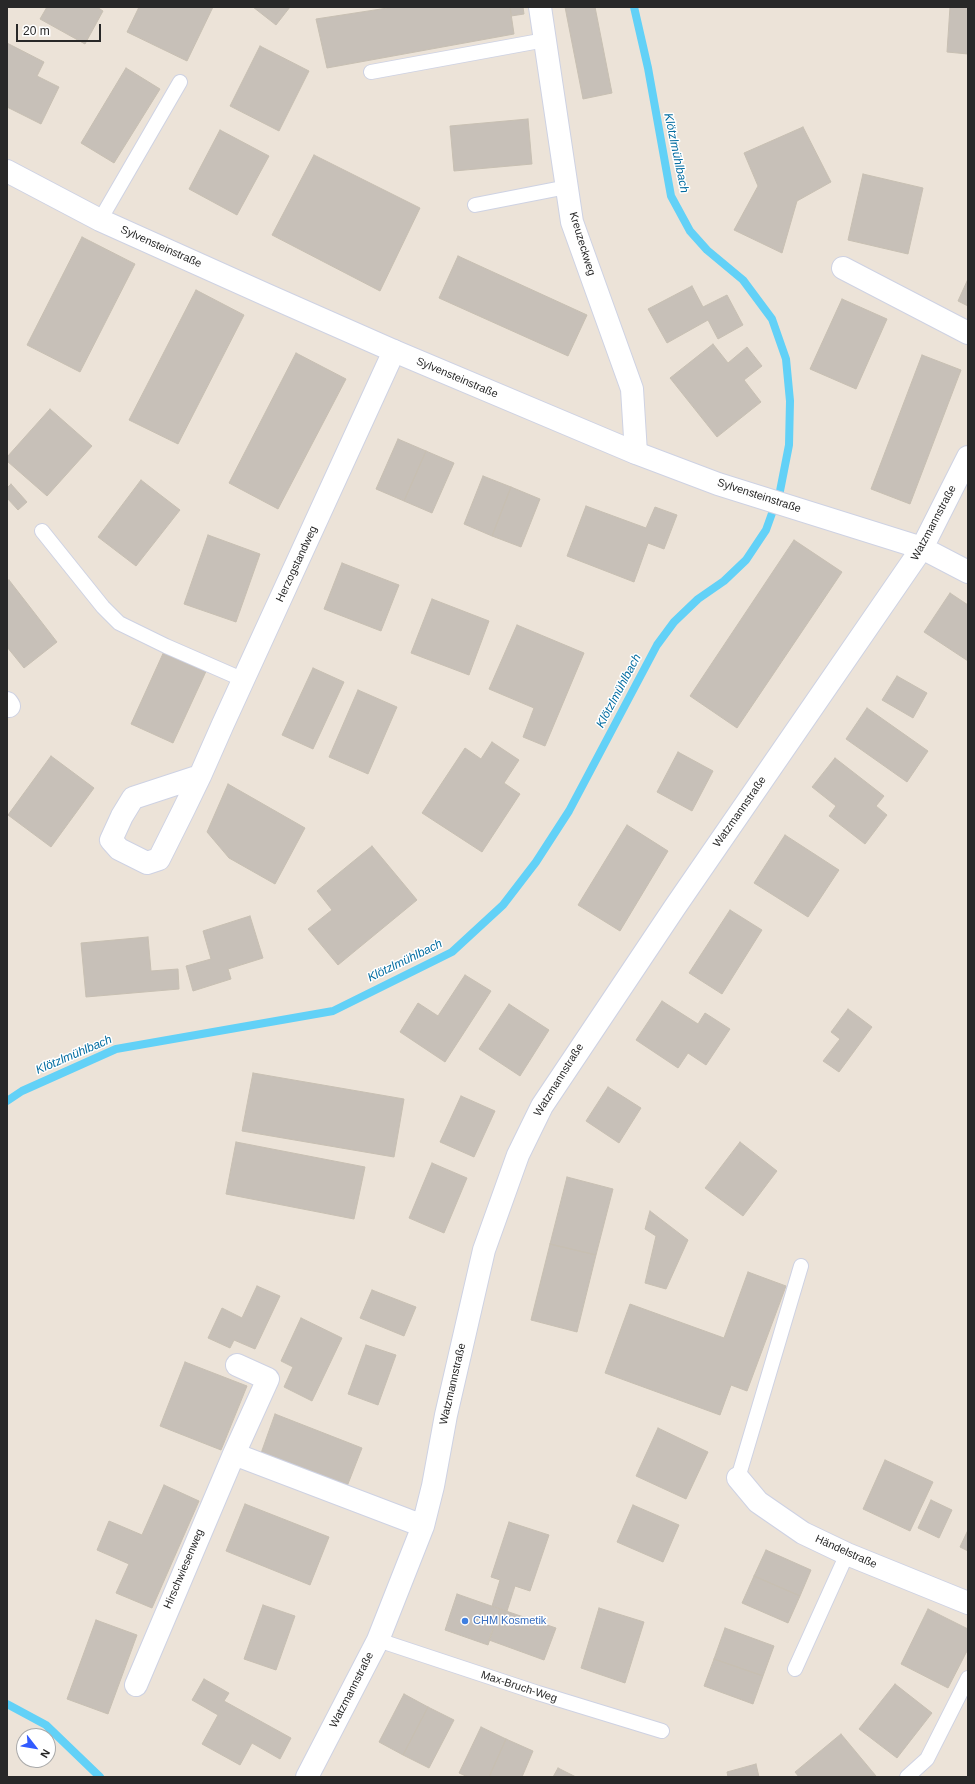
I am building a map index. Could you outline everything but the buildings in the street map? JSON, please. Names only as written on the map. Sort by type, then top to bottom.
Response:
[{"type":"street","name":"Kreuzeckweg","points":[[540,7],[572,222],[632,389],[636,453]]},
{"type":"street","name":"Sylvensteinstraße","points":[[7,171],[100,220],[394,351],[636,453],[718,484],[922,548],[968,572]]},
{"type":"street","points":[[844,268],[968,333]]},
{"type":"street","name":"Herzogstandweg","points":[[200,776],[394,351]]},
{"type":"street","name":"Watzmannstraße","points":[[307,1777],[378,1640],[423,1526],[433,1486],[446,1414],[484,1250],[518,1155],[542,1106],[675,907],[922,548],[968,457]]},
{"type":"street","name":"Hirschwiesenweg","points":[[136,1685],[234,1454],[268,1379],[237,1365]]},
{"type":"street","points":[[234,1454],[423,1526]]},
{"type":"street","name":"Händelstraße","points":[[738,1478],[758,1502],[803,1533],[846,1554],[968,1603]]},
{"type":"lane","points":[[371,72],[545,40]]},
{"type":"lane","points":[[100,220],[180,82]]},
{"type":"lane","points":[[475,205],[567,187]]},
{"type":"lane","points":[[42,531],[103,607],[119,623],[166,646],[244,680]]},
{"type":"lane","points":[[738,1478],[802,1266]]},
{"type":"lane","points":[[795,1669],[846,1554]]},
{"type":"lane","name":"Max-Bruch-Weg","points":[[378,1640],[538,1693],[662,1731]]},
{"type":"lane","points":[[907,1777],[927,1759],[968,1678]]},
{"type":"waterway","name":"Klötzlmühlbach","points":[[7,1101],[22,1091],[116,1049],[333,1011],[452,952],[503,905],[536,862],[569,811],[657,645],[674,622],[698,599],[724,581],[746,560],[766,530],[780,491],[789,445],[790,401],[786,359],[772,319],[743,280],[707,250],[690,231],[671,196],[648,68],[634,7]]},
{"type":"waterway","name":"Klötzlmühlbach","points":[[7,1704],[46,1725],[100,1777]]},
{"type":"place","name":"CHM Kosmetik","points":[[465,1621]]}]
